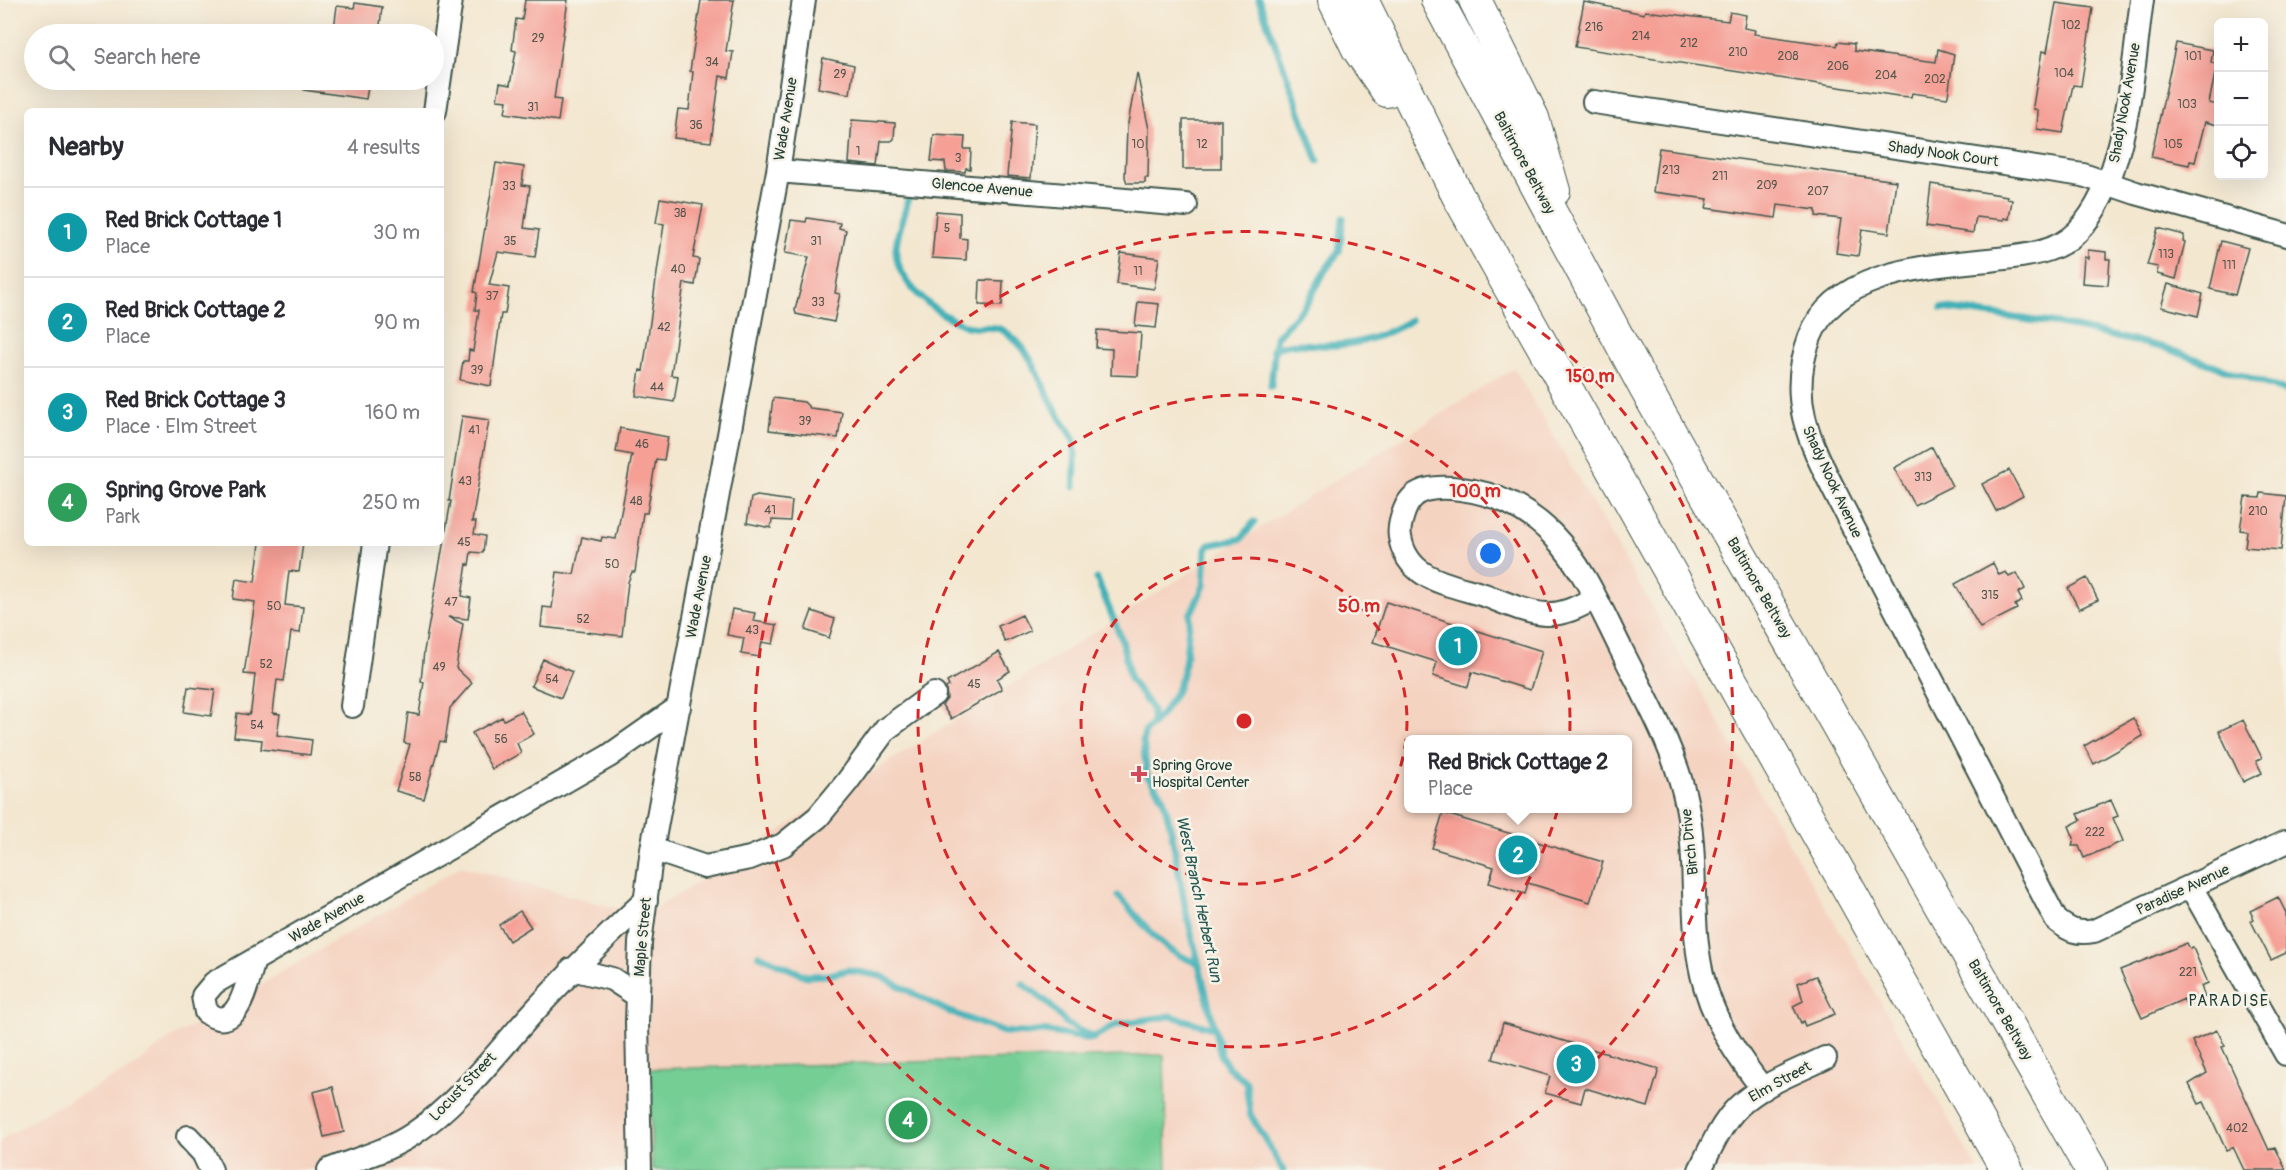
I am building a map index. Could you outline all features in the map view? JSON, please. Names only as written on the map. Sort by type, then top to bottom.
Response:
[{"type":"highway","points":[[1334,0],[1358,49],[1458,196]]},
{"type":"highway","points":[[1362,0],[1458,196],[2007,1170]]},
{"type":"highway","name":"Baltimore Beltway","points":[[1437,0],[1650,396],[2091,1170]]},
{"type":"highway","points":[[1475,0],[1533,118],[1572,253]]},
{"type":"street","points":[[444,49],[451,0]]},
{"type":"street","name":"Wade Avenue","points":[[254,960],[609,756],[679,707],[778,171],[804,0]]},
{"type":"street","name":"Shady Nook Avenue","points":[[2078,934],[2056,920],[1839,500],[1813,448],[1801,414],[1799,381],[1805,350],[1813,329],[1824,312],[1847,293],[1880,278],[1914,269],[2030,255],[2052,249],[2075,234],[2095,212],[2109,184],[2120,150],[2142,0]]},
{"type":"street","points":[[435,108],[438,90]]},
{"type":"street","name":"Shady Nook Court","points":[[1594,102],[2083,175],[2286,235]]},
{"type":"street","name":"Glencoe Avenue","points":[[778,171],[1185,205]]},
{"type":"street","name":"Birch Drive","points":[[1595,598],[1570,611],[1547,614],[1428,578],[1409,564],[1402,547],[1399,530],[1412,498],[1427,489],[1449,487],[1500,498],[1550,532],[1571,555],[1595,598],[1662,729],[1679,774],[1687,806],[1693,848],[1698,951],[1704,983],[1716,1020],[1730,1045],[1763,1089]]},
{"type":"street","points":[[352,706],[375,546]]},
{"type":"street","points":[[652,849],[705,867],[750,858],[783,846],[818,817],[886,729],[934,694]]},
{"type":"street","name":"Maple Street","points":[[640,1170],[638,996],[640,944],[652,849],[679,707]]},
{"type":"street","name":"Paradise Avenue","points":[[2078,934],[2094,931],[2286,842]]},
{"type":"street","points":[[2191,886],[2286,1054]]},
{"type":"street","name":"Locust Street","points":[[329,1170],[411,1136],[434,1119],[572,969],[646,900]]},
{"type":"street","points":[[572,969],[612,979],[638,996]]},
{"type":"street","name":"Elm Street","points":[[1700,1170],[1718,1136],[1738,1106],[1763,1089],[1825,1058]]},
{"type":"street","points":[[188,1137],[203,1153],[211,1170]]},
{"type":"shaded area","name":"Spring Grove Hospital Center","points":[[1514,368],[1978,1170],[1167,1170],[1163,1055],[649,1069],[652,1170],[0,1170],[0,1141],[37,1117],[132,1068],[169,1039],[461,866],[644,916]]},
{"type":"green space","points":[[1164,1055],[1167,1170],[652,1170],[649,1069]]},
{"type":"building","points":[[525,0],[568,0],[554,99],[561,100],[558,121],[505,113],[507,101],[497,100],[500,83],[510,85],[516,51],[512,50],[516,19],[522,20]]},
{"type":"building","points":[[701,0],[734,0],[726,51],[733,52],[729,78],[720,76],[711,142],[674,138],[678,109],[689,110],[693,72],[690,71]]},
{"type":"building","points":[[1584,2],[1644,14],[1645,11],[1728,21],[1730,12],[1746,15],[1744,28],[1755,30],[1754,34],[1837,46],[1838,42],[1854,44],[1854,51],[1936,62],[1938,49],[1954,54],[1948,96],[1947,98],[1912,93],[1911,97],[1898,96],[1575,47]]},
{"type":"building","points":[[355,3],[382,7],[380,24],[335,24],[337,6],[354,8]]},
{"type":"building","points":[[2056,3],[2093,8],[2081,86],[2073,85],[2063,133],[2037,129],[2038,110],[2033,106],[2042,51],[2047,52]]},
{"type":"building","points":[[2176,43],[2213,50],[2211,63],[2214,64],[2214,79],[2209,103],[2214,104],[2214,124],[2205,122],[2195,162],[2190,161],[2189,165],[2151,157]]},
{"type":"building","points":[[823,58],[854,65],[850,94],[818,88]]},
{"type":"building","points":[[1137,73],[1149,129],[1148,178],[1145,178],[1145,183],[1127,183],[1125,177],[1127,129]]},
{"type":"building","points":[[304,90],[367,90],[366,99]]},
{"type":"building","points":[[852,120],[895,123],[894,139],[881,141],[878,166],[849,163]]},
{"type":"building","points":[[1183,120],[1221,120],[1221,169],[1183,169]]},
{"type":"building","points":[[1012,122],[1035,124],[1031,178],[1007,176]]},
{"type":"building","points":[[934,135],[965,137],[964,149],[971,149],[970,169],[966,168],[965,172],[946,171],[945,162],[931,161]]},
{"type":"building","points":[[1659,148],[1896,181],[1889,233],[1862,229],[1858,256],[1836,253],[1841,219],[1816,216],[1816,210],[1778,205],[1776,218],[1706,208],[1708,199],[1653,192]]},
{"type":"building","points":[[496,163],[524,167],[522,185],[530,186],[524,228],[539,230],[535,257],[498,252],[489,285],[509,288],[505,314],[501,314],[491,386],[460,380],[463,361],[468,361],[469,350],[473,351],[479,310],[475,310],[477,293],[474,292]]},
{"type":"building","points":[[1931,184],[2007,196],[2007,199],[2012,200],[2009,219],[1976,217],[1973,233],[1926,226]]},
{"type":"building","points":[[660,198],[703,205],[693,258],[699,259],[695,285],[684,283],[671,375],[678,376],[674,402],[636,396],[640,370],[643,371],[664,224],[656,223]]},
{"type":"building","points":[[936,211],[960,213],[960,238],[967,239],[966,260],[932,258]]},
{"type":"building","points":[[807,218],[840,223],[839,228],[846,230],[835,293],[840,294],[834,322],[796,314],[795,310],[809,257],[785,253],[791,220],[806,222]]},
{"type":"building","points":[[2158,228],[2184,235],[2183,241],[2185,242],[2176,279],[2157,274],[2158,267],[2147,265]]},
{"type":"building","points":[[2221,241],[2248,248],[2235,295],[2210,289]]},
{"type":"building","points":[[2088,250],[2106,252],[2106,259],[2110,259],[2108,285],[2082,283],[2084,257],[2088,258]]},
{"type":"building","points":[[1121,253],[1159,258],[1154,289],[1117,284]]},
{"type":"building","points":[[980,280],[1003,281],[1002,306],[979,305]]},
{"type":"building","points":[[2168,284],[2203,294],[2198,316],[2161,307]]},
{"type":"building","points":[[1138,302],[1159,304],[1156,328],[1135,326]]},
{"type":"building","points":[[1097,330],[1141,333],[1138,376],[1111,375],[1112,349],[1096,348]]},
{"type":"building","points":[[773,398],[804,402],[810,408],[842,412],[838,438],[769,430]]},
{"type":"building","points":[[462,416],[489,420],[472,522],[476,522],[474,534],[485,536],[483,553],[471,552],[469,565],[467,564],[462,596],[471,598],[468,619],[448,617],[463,624],[456,668],[472,683],[450,708],[445,742],[440,741],[424,799],[396,791],[410,744],[404,743],[408,713],[419,715],[424,682],[421,681],[424,651],[444,546],[451,501],[449,501]]},
{"type":"building","points":[[620,428],[668,437],[664,460],[656,459],[647,513],[643,513],[635,572],[632,572],[628,582],[622,636],[541,627],[543,607],[552,608],[557,572],[574,574],[582,537],[601,541],[602,537],[616,539],[632,455],[616,452]]},
{"type":"building","points":[[1932,447],[1952,486],[1914,505],[1894,468]]},
{"type":"building","points":[[2009,470],[2023,496],[1996,511],[1982,484]]},
{"type":"building","points":[[2261,493],[2286,496],[2281,550],[2245,547],[2247,531],[2240,530],[2245,497],[2260,498]]},
{"type":"building","points":[[757,496],[792,501],[790,521],[772,520],[771,528],[747,523],[751,498]]},
{"type":"building","points":[[260,546],[303,546],[299,572],[289,571],[285,605],[303,607],[300,633],[291,632],[284,681],[277,680],[273,713],[280,714],[277,735],[312,740],[310,755],[261,749],[262,740],[234,737],[237,713],[249,715],[251,710],[255,675],[244,674],[255,602],[233,599],[236,579],[255,582]]},
{"type":"building","points":[[1993,563],[1999,575],[2006,572],[2009,577],[2017,573],[2025,589],[2018,593],[2022,601],[2015,605],[2017,609],[1980,628],[1955,584]]},
{"type":"building","points":[[2087,578],[2098,600],[2079,609],[2068,588]]},
{"type":"building","points":[[1386,602],[1542,651],[1530,690],[1472,672],[1468,687],[1433,676],[1437,662],[1373,642]]},
{"type":"building","points":[[732,609],[755,613],[753,621],[777,625],[773,644],[762,642],[759,657],[741,654],[744,638],[727,635]]},
{"type":"building","points":[[812,611],[835,619],[829,638],[805,630]]},
{"type":"building","points":[[1022,615],[1030,631],[1005,642],[998,626]]},
{"type":"building","points":[[999,652],[1010,671],[997,679],[1002,689],[951,719],[942,705],[947,699],[946,688],[949,686],[947,682]]},
{"type":"building","points":[[543,659],[572,672],[561,698],[531,686]]},
{"type":"building","points":[[188,687],[215,690],[211,716],[184,712]]},
{"type":"building","points":[[521,711],[534,734],[517,743],[521,753],[492,769],[472,733],[502,717],[504,720]]},
{"type":"building","points":[[2133,718],[2143,736],[2094,764],[2084,746]]},
{"type":"building","points":[[2243,720],[2262,758],[2256,761],[2262,773],[2243,782],[2219,731]]},
{"type":"building","points":[[2111,800],[2118,816],[2113,818],[2123,841],[2084,858],[2079,846],[2072,846],[2074,838],[2069,826],[2081,820],[2078,814]]},
{"type":"building","points":[[1443,813],[1603,862],[1590,902],[1528,883],[1525,894],[1489,883],[1494,867],[1432,848]]},
{"type":"building","points":[[2278,897],[2286,913],[2286,953],[2271,960],[2251,921],[2254,919],[2250,911]]},
{"type":"building","points":[[520,911],[531,927],[509,941],[499,925]]},
{"type":"building","points":[[2187,943],[2190,949],[2193,948],[2208,983],[2201,986],[2205,997],[2186,1005],[2184,999],[2142,1018],[2120,970]]},
{"type":"building","points":[[1816,976],[1835,1014],[1805,1026],[1803,1021],[1801,1023],[1793,1006],[1803,1001],[1798,983]]},
{"type":"building","points":[[1503,1023],[1659,1069],[1648,1107],[1585,1088],[1581,1103],[1545,1093],[1550,1076],[1493,1059]]},
{"type":"building","points":[[2217,1030],[2225,1046],[2222,1047],[2269,1150],[2275,1147],[2286,1170],[2244,1170],[2233,1147],[2226,1150],[2204,1102],[2199,1104],[2189,1084],[2207,1073],[2192,1041]]},
{"type":"building","points":[[333,1087],[344,1132],[324,1137],[313,1092]]},
{"type":"waterway","points":[[1259,0],[1318,161]]},
{"type":"waterway","points":[[908,198],[896,247],[897,260],[902,272],[918,295],[941,313],[969,327],[989,327],[1004,331],[1023,348],[1073,438],[1074,487]]},
{"type":"waterway","points":[[1271,386],[1276,337],[1308,302],[1324,272],[1339,251],[1343,218]]},
{"type":"waterway","points":[[1942,308],[2059,324],[2165,348],[2286,391]]},
{"type":"waterway","points":[[1273,350],[1296,344],[1329,345],[1366,340],[1411,320]]},
{"type":"waterway","name":"West Branch Herbert Run","points":[[1254,522],[1241,539],[1209,545],[1206,549],[1204,586],[1190,615],[1185,664],[1178,688],[1162,714],[1145,732],[1143,740],[1147,775],[1163,798],[1170,825],[1186,911],[1221,1056],[1228,1067],[1246,1082],[1250,1114],[1283,1170]]},
{"type":"waterway","points":[[1097,579],[1122,640],[1130,679],[1152,709],[1153,724]]},
{"type":"waterway","points":[[1118,896],[1162,943],[1184,958],[1198,963]]},
{"type":"waterway","points":[[759,955],[806,976],[828,975],[848,970],[881,976],[947,1011],[1003,1032],[1043,1031],[1090,1039],[1118,1024],[1171,1016],[1215,1029]]},
{"type":"waterway","points":[[1023,984],[1047,1002],[1067,1024],[1094,1038]]},
{"type":"place","name":"Red Brick Cottage 1","points":[[1458,646]]},
{"type":"place","name":"Spring Grove Hospital Center","points":[[1139,774]]},
{"type":"place","name":"Red Brick Cottage 2","points":[[1518,855]]},
{"type":"place","name":"Red Brick Cottage 3","points":[[1576,1064]]},
{"type":"place","name":"Spring Grove Park","points":[[908,1120]]},
{"type":"district","name":"PARADISE","points":[[2229,1001]]}]
